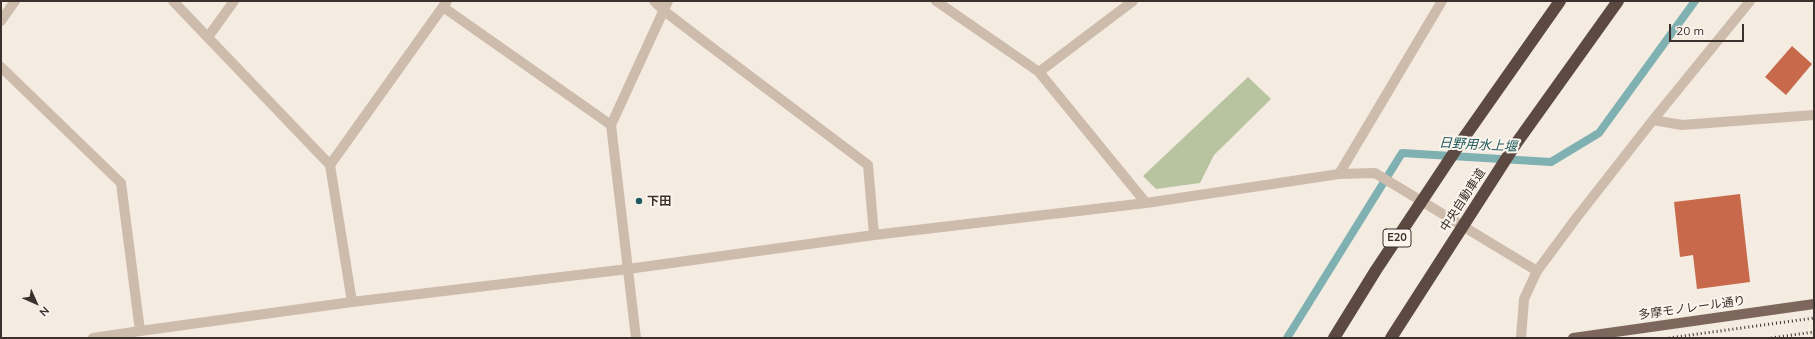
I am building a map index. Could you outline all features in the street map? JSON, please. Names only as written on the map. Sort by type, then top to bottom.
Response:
[{"type":"highway","name":"E20","points":[[1334,338],[1376,270],[1463,139],[1560,1]]},
{"type":"highway","name":"中央自動車道","points":[[1391,338],[1515,144],[1618,1]]},
{"type":"main road","name":"多摩モノレール通り","points":[[1573,338],[1814,304]]},
{"type":"street","points":[[1,21],[16,1]]},
{"type":"street","points":[[173,1],[330,165],[352,302]]},
{"type":"street","points":[[208,37],[234,1]]},
{"type":"street","points":[[654,1],[665,6],[868,165],[874,235]]},
{"type":"street","points":[[936,1],[1039,72],[1146,203]]},
{"type":"street","points":[[1039,72],[1133,1]]},
{"type":"street","points":[[1339,174],[1442,1]]},
{"type":"street","points":[[1521,338],[1524,298],[1538,271],[1577,217],[1653,120],[1750,1]]},
{"type":"street","points":[[330,165],[445,4],[611,125]]},
{"type":"street","points":[[636,338],[611,125],[665,6]]},
{"type":"street","points":[[1,67],[121,183],[140,332]]},
{"type":"street","points":[[1653,120],[1682,125],[1814,115]]},
{"type":"street","points":[[93,338],[352,302],[628,269],[874,235],[1146,203],[1339,174],[1374,173],[1538,271]]},
{"type":"green space","points":[[1248,77],[1271,99],[1214,155],[1200,183],[1156,189],[1143,176]]},
{"type":"building","points":[[1792,46],[1812,64],[1786,95],[1765,77]]},
{"type":"building","points":[[1740,194],[1750,282],[1697,289],[1693,255],[1680,257],[1674,202]]},
{"type":"waterway","name":"日野用水上堰","points":[[1287,338],[1402,153],[1551,162],[1599,133],[1695,1]]},
{"type":"railway","points":[[1669,338],[1814,318]]},
{"type":"railway","points":[[1771,338],[1814,332]]},
{"type":"place","name":"下田","points":[[639,201]]}]
